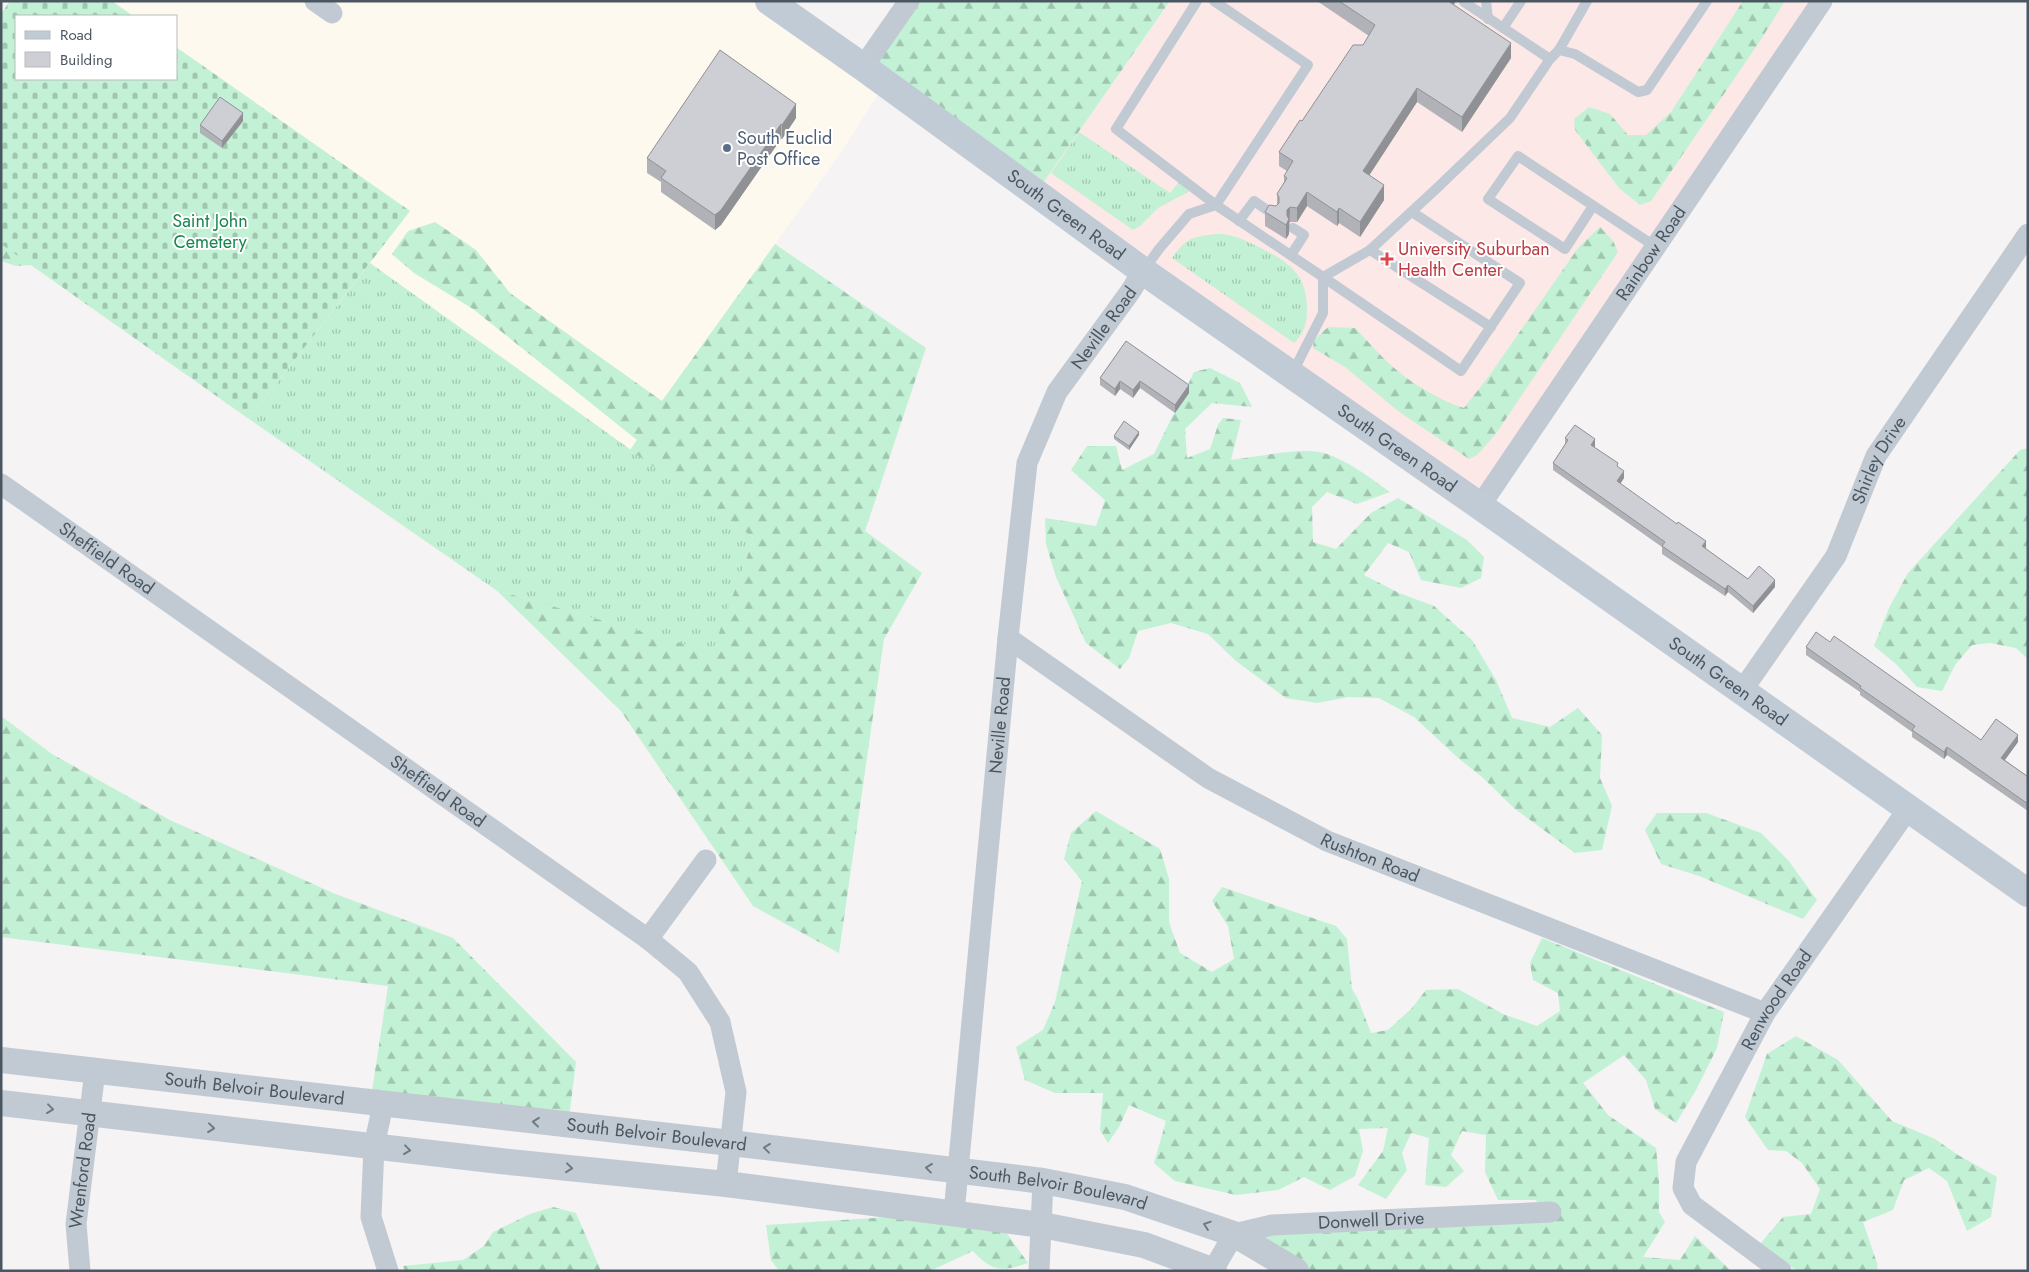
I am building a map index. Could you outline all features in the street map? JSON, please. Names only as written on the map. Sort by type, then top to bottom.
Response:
[{"type":"main road","name":"South Green Road","points":[[769,1],[863,67],[1143,271],[1480,506],[2028,893]]},
{"type":"street","points":[[863,67],[910,1]]},
{"type":"street","name":"Rainbow Road","points":[[1480,506],[1822,1]]},
{"type":"street","name":"Shirley Drive","points":[[1741,692],[1836,556],[1876,456],[2028,234]]},
{"type":"street","name":"Neville Road","points":[[954,1213],[1008,638],[1027,463],[1057,392],[1130,292],[1143,271]]},
{"type":"street","name":"Sheffield Road","points":[[1,484],[648,939],[688,972],[720,1022],[736,1092],[726,1184]]},
{"type":"street","name":"Rushton Road","points":[[1008,638],[1208,778],[1326,842],[1765,1013]]},
{"type":"street","name":"Renwood Road","points":[[1781,1271],[1692,1205],[1683,1188],[1686,1162],[1765,1013],[1908,809]]},
{"type":"street","points":[[648,939],[706,860]]},
{"type":"street","name":"South Belvoir Boulevard","points":[[1,1060],[1043,1181],[1125,1197],[1234,1234],[1296,1271]]},
{"type":"street","name":"Wrenford Road","points":[[80,1271],[76,1224],[95,1071]]},
{"type":"street","points":[[1,1103],[726,1184],[1042,1225],[1144,1246],[1214,1270],[1234,1234]]},
{"type":"street","points":[[383,1105],[374,1146],[371,1217],[388,1271]]},
{"type":"street","points":[[1039,1271],[1043,1181]]},
{"type":"street","name":"Donwell Drive","points":[[1234,1234],[1272,1224],[1295,1222],[1551,1212]]},
{"type":"lane","points":[[1197,1],[1116,129],[1216,205],[1462,371],[1520,283],[1412,212]]},
{"type":"lane","points":[[1143,271],[1189,214],[1216,205],[1308,65],[1214,1]]},
{"type":"lane","points":[[1486,1],[1488,18]]},
{"type":"lane","points":[[1502,28],[1520,1]]},
{"type":"lane","points":[[1323,277],[1370,250],[1510,118],[1550,59],[1559,50],[1587,1]]},
{"type":"lane","points":[[1559,50],[1575,54],[1638,92],[1647,90],[1707,1]]},
{"type":"lane","points":[[1464,2],[1550,59]]},
{"type":"lane","points":[[1593,206],[1564,248],[1488,199],[1518,156],[1656,247]]},
{"type":"lane","points":[[1239,221],[1254,201],[1273,214]]},
{"type":"lane","points":[[1291,255],[1304,235],[1293,228]]},
{"type":"lane","points":[[1370,250],[1491,327]]},
{"type":"lane","points":[[1291,374],[1323,313],[1323,277]]},
{"type":"shaded area","points":[[112,1],[768,1],[885,83],[840,154],[662,401],[630,450],[370,263],[409,211],[178,48],[178,15],[132,15]]},
{"type":"shaded area","name":"University Suburban Health Center","points":[[1171,1],[1822,1],[1480,506],[1036,193]]},
{"type":"green space","name":"Saint John Cemetery","points":[[10,1],[112,1],[132,15],[15,15],[15,80],[178,80],[178,48],[410,211],[249,419],[1,244],[1,14]]},
{"type":"green space","points":[[909,1],[1170,1],[1036,193],[863,67]]},
{"type":"green space","points":[[1743,1],[1785,1],[1651,201],[1640,205],[1619,188],[1575,130],[1574,119],[1589,107],[1610,114],[1628,135],[1646,135],[1671,112]]},
{"type":"green space","points":[[1079,132],[1170,193],[1179,182],[1190,191],[1158,208],[1140,226],[1133,230],[1051,173]]},
{"type":"green space","points":[[435,222],[476,250],[510,293],[662,401],[775,244],[926,348],[865,531],[922,573],[884,639],[839,953],[753,906],[621,711],[496,590],[712,652],[754,538],[630,450],[637,440],[473,309],[414,273],[392,254],[408,231]]},
{"type":"green space","points":[[1600,227],[1613,241],[1618,252],[1495,435],[1477,455],[1469,459],[1398,411],[1345,367],[1313,348],[1314,340],[1328,327],[1355,328],[1388,363],[1408,379],[1436,396],[1464,408],[1489,376],[1578,248]]},
{"type":"green space","points":[[1216,234],[1233,236],[1259,247],[1279,258],[1294,270],[1304,286],[1307,314],[1303,332],[1294,343],[1172,258],[1186,242],[1201,236]]},
{"type":"green space","points":[[1,244],[32,265],[16,266],[1,261]]},
{"type":"green space","points":[[370,263],[754,538],[713,653],[496,590],[249,419]]},
{"type":"green space","points":[[1210,368],[1240,383],[1252,407],[1212,403],[1185,429],[1187,458],[1210,449],[1218,425],[1223,418],[1241,420],[1231,460],[1288,452],[1319,452],[1347,463],[1390,492],[1357,504],[1327,492],[1312,507],[1313,542],[1336,549],[1371,513],[1398,498],[1467,540],[1484,557],[1481,578],[1461,588],[1421,580],[1409,552],[1388,543],[1364,575],[1399,593],[1434,606],[1472,640],[1496,680],[1512,718],[1550,727],[1578,708],[1602,735],[1600,778],[1612,806],[1602,850],[1575,853],[1515,809],[1414,717],[1379,698],[1349,697],[1317,703],[1286,698],[1236,661],[1208,634],[1171,623],[1138,631],[1129,658],[1120,669],[1086,643],[1056,577],[1046,544],[1045,518],[1096,526],[1105,500],[1071,470],[1087,446],[1116,446],[1122,470],[1154,454],[1194,372]]},
{"type":"green space","points":[[2028,448],[2028,659],[2016,648],[1990,643],[1972,645],[1955,665],[1942,691],[1917,687],[1896,664],[1874,646],[1889,608],[1908,573],[2020,450]]},
{"type":"green space","points":[[1,716],[52,754],[170,820],[333,893],[453,938],[576,1062],[568,1126],[370,1104],[388,986],[1,937]]},
{"type":"green space","points":[[1096,811],[1160,849],[1169,879],[1169,922],[1180,953],[1212,972],[1234,959],[1228,926],[1212,901],[1222,887],[1336,926],[1347,939],[1352,989],[1358,999],[1371,1033],[1388,1030],[1411,1009],[1426,990],[1458,989],[1503,1014],[1537,1026],[1560,1011],[1558,993],[1533,980],[1530,963],[1542,938],[1724,1012],[1717,1048],[1696,1090],[1676,1123],[1655,1109],[1646,1080],[1624,1055],[1583,1083],[1608,1115],[1656,1148],[1659,1212],[1665,1222],[1643,1257],[1680,1260],[1695,1236],[1731,1271],[1296,1271],[1234,1234],[1550,1211],[1535,1200],[1498,1200],[1485,1172],[1486,1135],[1462,1131],[1451,1155],[1464,1171],[1446,1187],[1425,1185],[1429,1138],[1411,1133],[1402,1153],[1407,1170],[1386,1199],[1358,1185],[1383,1151],[1388,1128],[1359,1129],[1363,1151],[1355,1176],[1330,1190],[1304,1177],[1278,1190],[1236,1195],[1175,1181],[1154,1163],[1166,1121],[1129,1105],[1119,1127],[1108,1143],[1100,1130],[1103,1093],[1055,1093],[1025,1080],[1016,1047],[1043,1030],[1055,1002],[1082,881],[1064,859],[1071,833]]},
{"type":"green space","points":[[1657,813],[1706,813],[1761,833],[1788,860],[1817,900],[1803,919],[1699,876],[1661,864],[1645,830]]},
{"type":"green space","points":[[1796,1036],[1838,1060],[1892,1121],[1935,1139],[1958,1155],[1997,1177],[1991,1217],[1967,1231],[1947,1181],[1929,1168],[1904,1180],[1893,1210],[1863,1222],[1878,1271],[1797,1271],[1760,1244],[1783,1217],[1811,1214],[1820,1189],[1802,1163],[1786,1151],[1768,1150],[1745,1117],[1767,1054]]},
{"type":"green space","points":[[553,1207],[576,1213],[601,1271],[405,1271],[403,1266],[463,1260],[484,1246],[493,1232],[530,1214]]},
{"type":"green space","points":[[889,1217],[1003,1228],[1028,1263],[1011,1268],[998,1268],[986,1263],[973,1251],[930,1271],[779,1271],[771,1260],[766,1225]]},
{"type":"building","points":[[1339,1],[1448,1],[1511,43],[1462,117],[1417,88],[1363,171],[1384,185],[1360,222],[1339,208],[1337,212],[1307,192],[1297,208],[1290,207],[1287,210],[1289,219],[1286,225],[1265,212],[1269,205],[1276,206],[1279,203],[1277,194],[1287,178],[1284,176],[1293,161],[1279,152],[1353,45],[1363,45],[1375,25]]},
{"type":"building","points":[[720,50],[796,104],[721,210],[715,215],[661,178],[666,171],[647,158]]},
{"type":"building","points":[[220,97],[243,113],[222,141],[200,125]]},
{"type":"building","points":[[1126,341],[1189,385],[1175,405],[1140,381],[1133,390],[1120,381],[1115,389],[1100,378]]},
{"type":"building","points":[[1124,421],[1139,432],[1129,446],[1114,436]]},
{"type":"building","points":[[1575,425],[1595,439],[1591,445],[1618,463],[1617,466],[1624,471],[1617,481],[1677,524],[1678,522],[1706,541],[1702,546],[1748,579],[1759,566],[1775,580],[1753,606],[1728,585],[1725,589],[1662,546],[1665,542],[1553,463],[1568,440],[1565,438]]},
{"type":"building","points":[[1816,632],[1830,642],[1834,636],[1981,740],[1996,719],[2018,735],[2001,758],[2028,775],[2028,804],[1947,747],[1944,752],[1912,730],[1915,726],[1860,688],[1861,686],[1806,647]]},
{"type":"place","name":"South Euclid Post Office","points":[[727,148]]},
{"type":"place","name":"University Suburban Health Center","points":[[1387,259]]}]
